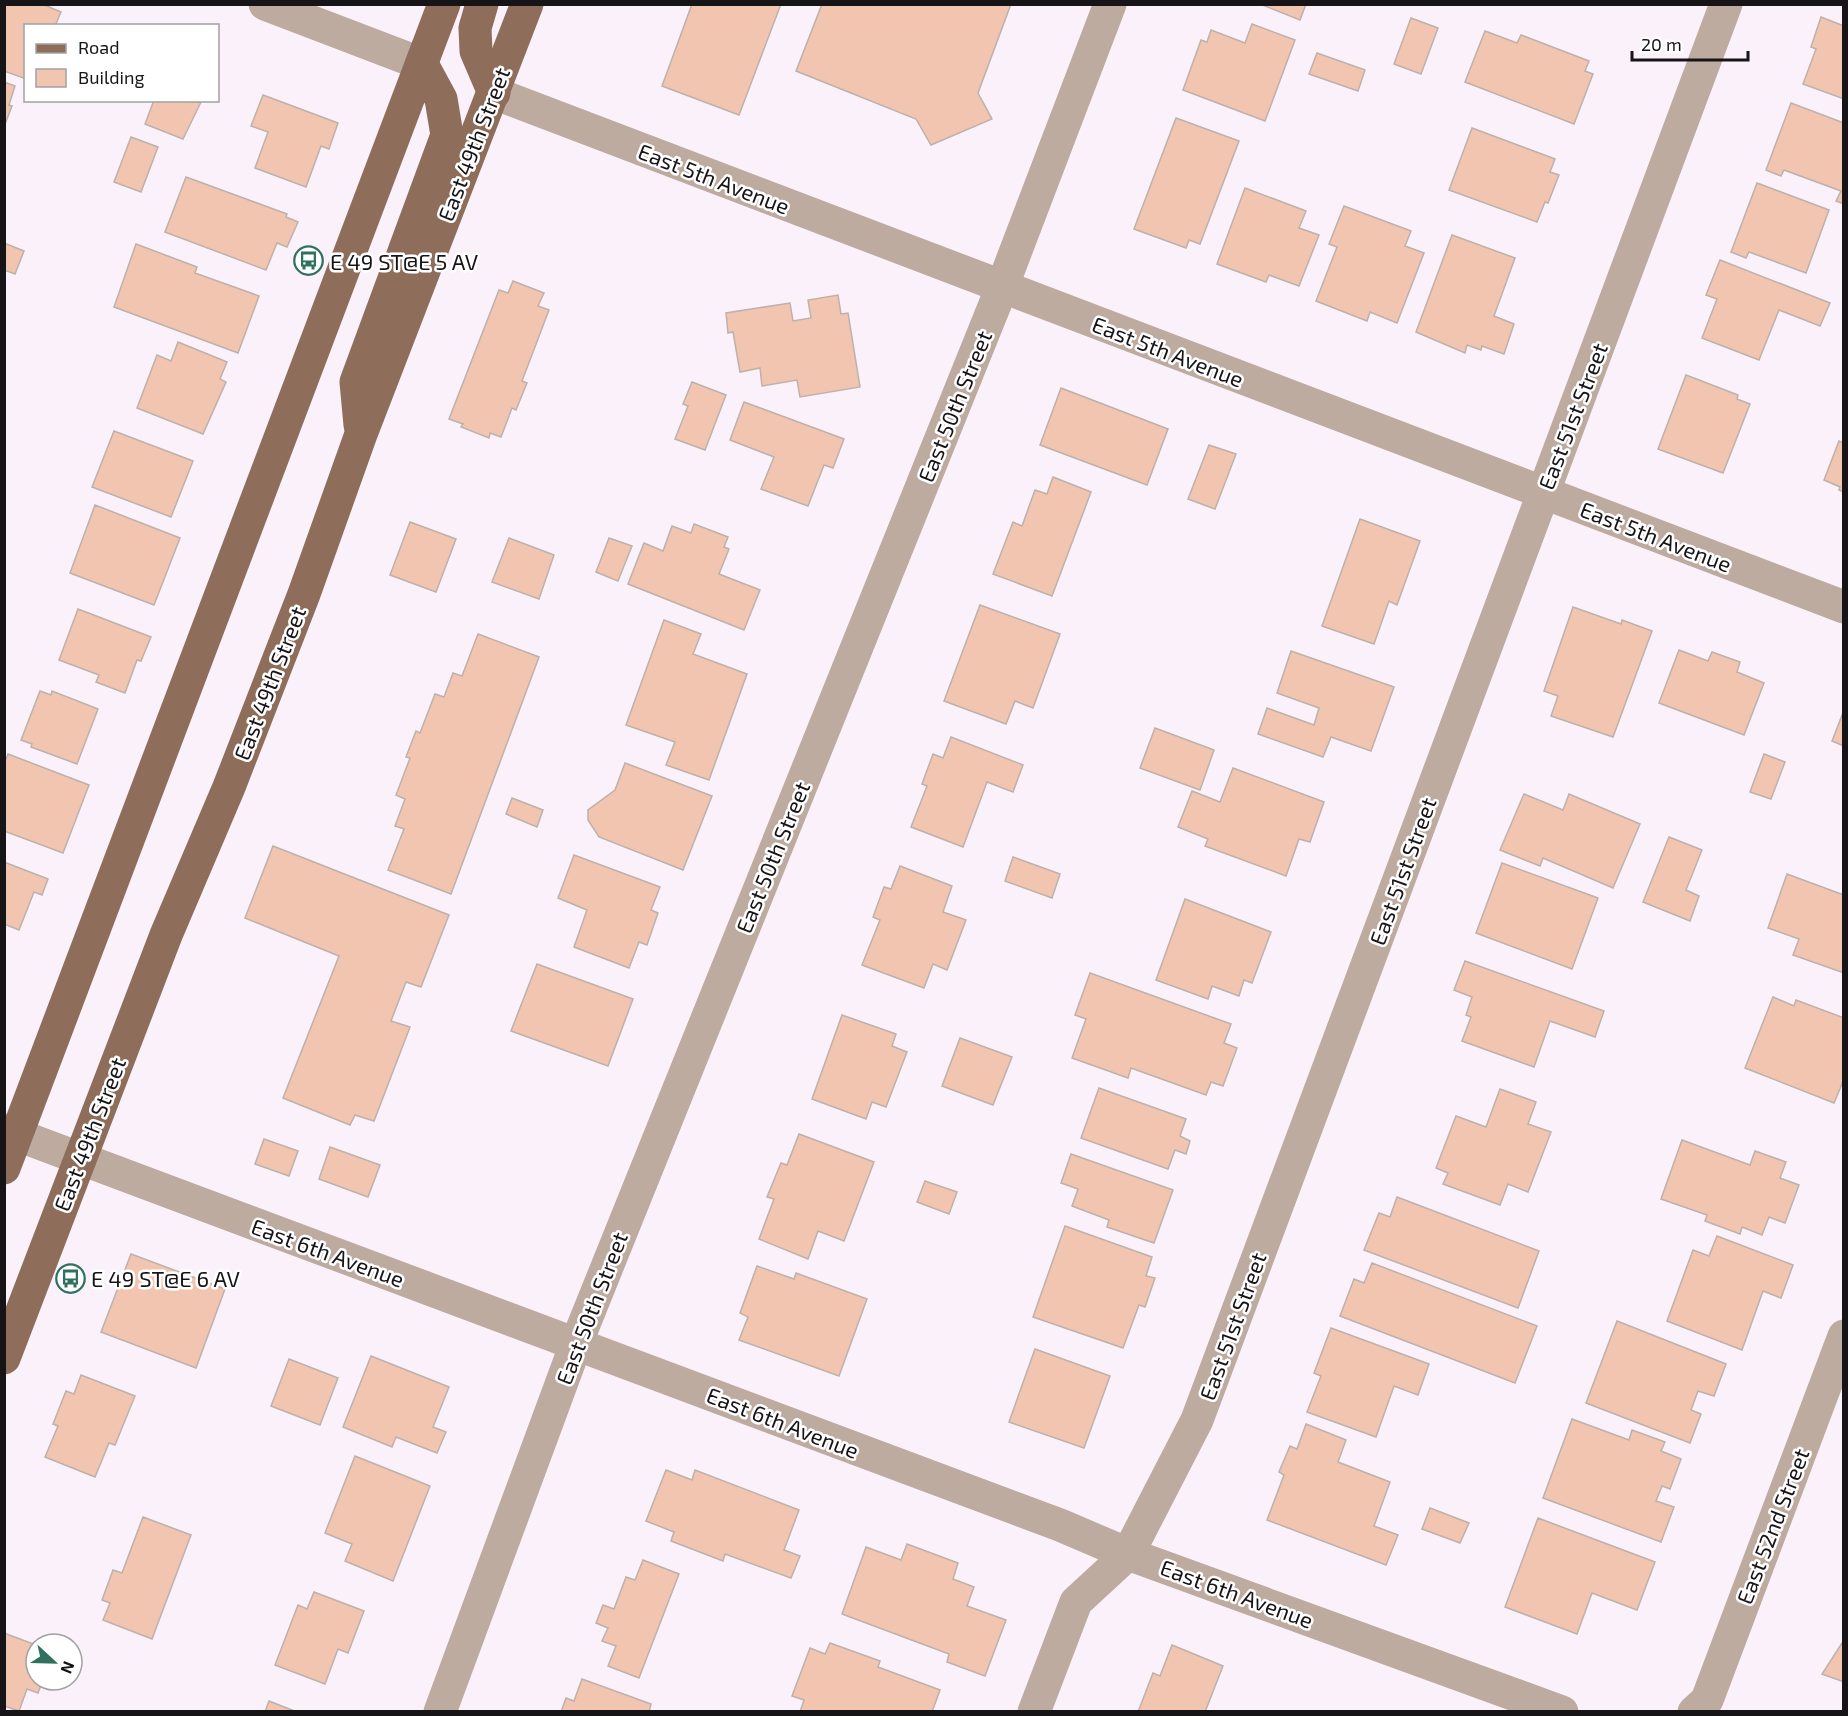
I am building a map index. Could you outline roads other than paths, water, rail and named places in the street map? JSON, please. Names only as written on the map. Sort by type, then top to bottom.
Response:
[{"type":"main road","points":[[4,1168],[11,1133],[444,4]]},
{"type":"main road","points":[[482,4],[475,28],[476,51],[494,93]]},
{"type":"main road","name":"East 49th Street","points":[[4,1358],[166,935],[229,787],[361,434],[527,4]]},
{"type":"main road","points":[[361,434],[356,382],[447,135],[441,99],[422,64]]},
{"type":"street","points":[[265,4],[422,64]]},
{"type":"street","name":"East 50th Street","points":[[440,1712],[576,1344],[1002,287],[1110,4]]},
{"type":"street","name":"East 51st Street","points":[[1034,1712],[1076,1602],[1128,1554],[1197,1420],[1726,4]]},
{"type":"street","name":"East 5th Avenue","points":[[494,93],[1844,608]]},
{"type":"street","name":"East 6th Avenue","points":[[11,1133],[1060,1525],[1128,1554],[1562,1712]]},
{"type":"street","name":"East 52nd Street","points":[[1695,1712],[1707,1700],[1844,1336]]},
{"type":"place","name":"E 49 ST@E 5 AV","points":[[309,261]]},
{"type":"place","name":"E 49 ST@E 6 AV","points":[[70,1278]]}]
